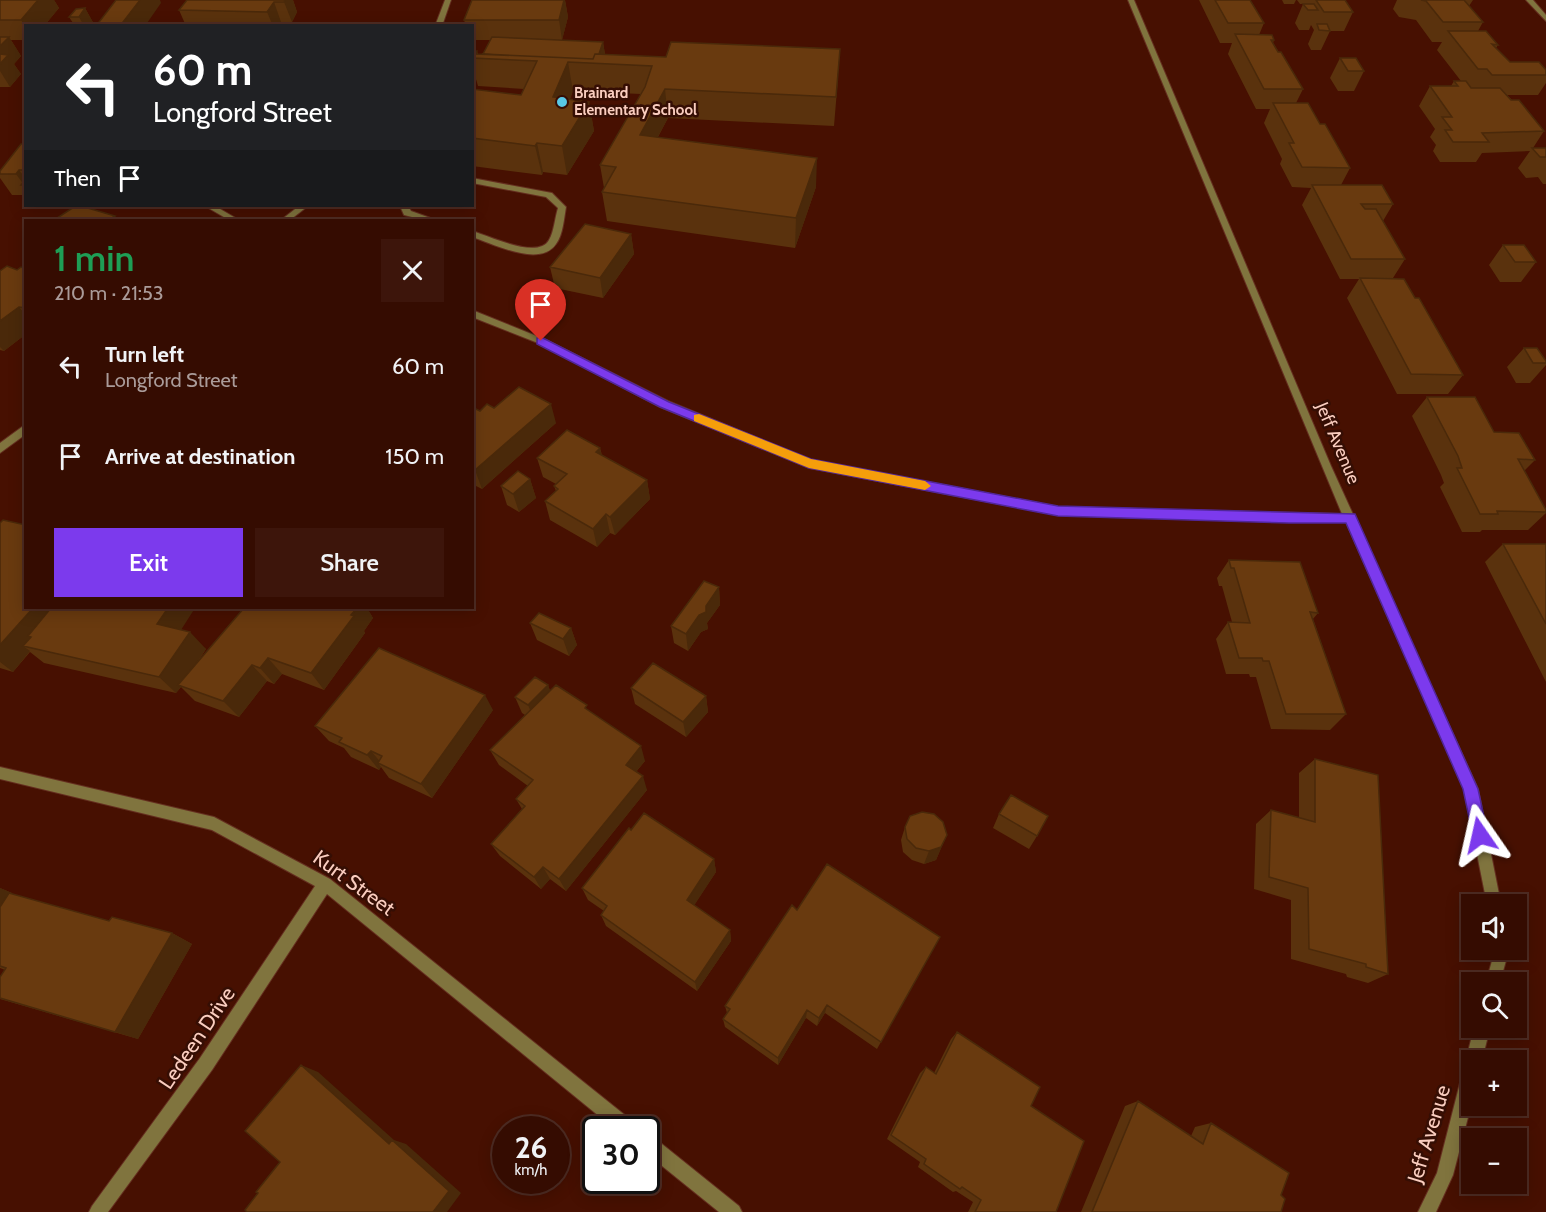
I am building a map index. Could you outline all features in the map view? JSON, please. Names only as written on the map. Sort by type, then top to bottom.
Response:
[{"type":"street","points":[[439,24],[448,0]]},
{"type":"street","name":"Jeff Avenue","points":[[1131,0],[1322,455],[1471,789],[1492,894]]},
{"type":"street","points":[[1529,0],[1546,19]]},
{"type":"street","points":[[474,180],[549,195],[562,207],[553,242],[543,251],[528,252],[474,235]]},
{"type":"street","points":[[210,207],[233,219]]},
{"type":"street","points":[[286,219],[303,207]]},
{"type":"street","points":[[404,207],[407,213],[428,219]]},
{"type":"street","points":[[474,314],[541,341],[664,405],[809,464],[1058,511],[1350,518]]},
{"type":"street","points":[[0,449],[24,430]]},
{"type":"street","name":"Kurt Street","points":[[0,773],[214,824],[325,884],[613,1116]]},
{"type":"street","name":"Ledeen Drive","points":[[98,1212],[206,1064],[325,884]]},
{"type":"street","name":"Jeff Avenue","points":[[1427,1212],[1445,1175],[1461,1112]]},
{"type":"street","points":[[660,1153],[733,1212]]},
{"type":"building","points":[[1,0],[38,0],[21,20],[0,20]]},
{"type":"building","points":[[116,0],[140,0],[122,24],[98,24]]},
{"type":"building","points":[[187,0],[285,0],[274,2],[267,12],[179,10]]},
{"type":"building","points":[[472,0],[564,0],[559,20],[464,20]]},
{"type":"building","points":[[1215,0],[1250,0],[1264,23],[1228,23]]},
{"type":"building","points":[[1316,0],[1345,0],[1353,12],[1324,12]]},
{"type":"building","points":[[1421,0],[1464,0],[1483,22],[1443,22],[1426,1]]},
{"type":"building","points":[[1303,4],[1314,4],[1318,10],[1308,10]]},
{"type":"building","points":[[85,8],[79,17],[69,17],[76,9]]},
{"type":"building","points":[[1317,24],[1327,24],[1330,31],[1319,30]]},
{"type":"building","points":[[1448,31],[1486,31],[1498,45],[1492,44],[1510,62],[1539,62],[1546,70],[1546,75],[1492,75],[1487,69],[1478,69]]},
{"type":"building","points":[[1235,34],[1272,35],[1274,40],[1271,40],[1278,52],[1281,52],[1303,89],[1264,89]]},
{"type":"building","points":[[0,37],[9,37],[0,46]]},
{"type":"building","points":[[492,37],[603,42],[599,54],[595,54],[593,59],[483,54]]},
{"type":"building","points":[[671,42],[840,49],[836,97],[665,89],[640,135],[817,158],[796,218],[602,192],[616,167],[600,165],[645,87],[652,66],[568,62],[553,97],[589,102],[562,146],[537,143],[535,146],[474,138],[474,89],[521,95],[537,61],[474,58],[474,51],[477,51],[476,54],[593,59],[595,54],[666,57]]},
{"type":"building","points":[[0,54],[8,55],[0,64]]},
{"type":"building","points":[[1340,58],[1356,58],[1364,71],[1348,71]]},
{"type":"building","points":[[1454,81],[1466,81],[1471,88],[1500,88],[1511,100],[1519,100],[1544,131],[1482,133],[1489,142],[1453,142],[1445,130],[1452,130],[1442,117],[1452,117],[1430,86],[1458,86]]},
{"type":"building","points":[[1273,103],[1308,103],[1320,124],[1325,124],[1350,168],[1302,167],[1289,143],[1294,143]]},
{"type":"building","points":[[21,144],[24,144],[24,170],[19,170],[16,174],[0,174]]},
{"type":"building","points":[[1532,148],[1546,148],[1546,157],[1540,157]]},
{"type":"building","points":[[1312,185],[1382,185],[1393,204],[1361,204],[1365,209],[1376,209],[1405,259],[1351,259]]},
{"type":"building","points":[[74,207],[84,207],[115,216],[110,219],[56,219]]},
{"type":"building","points":[[585,224],[631,234],[600,278],[550,267]]},
{"type":"building","points":[[1503,245],[1524,245],[1536,262],[1515,262]]},
{"type":"building","points":[[7,266],[17,270],[21,267],[24,268],[24,308],[19,307],[0,321],[0,271]]},
{"type":"building","points":[[1360,278],[1404,279],[1415,298],[1419,298],[1463,375],[1411,374]]},
{"type":"building","points":[[1524,348],[1537,348],[1546,363],[1533,363]]},
{"type":"building","points":[[519,387],[551,404],[475,470],[474,408],[480,411],[487,404],[494,408]]},
{"type":"building","points":[[1427,397],[1475,397],[1494,432],[1519,433],[1535,460],[1518,459],[1546,512],[1497,511],[1498,514],[1480,514],[1457,468],[1462,468],[1458,456]]},
{"type":"building","points":[[567,430],[600,448],[596,452],[647,480],[610,517],[606,514],[593,529],[545,501],[558,489],[554,486],[567,474],[537,458]]},
{"type":"building","points":[[518,471],[530,479],[513,494],[501,486]]},
{"type":"building","points":[[3,520],[24,525],[24,609],[32,609],[0,645],[0,523]]},
{"type":"building","points":[[1503,544],[1546,544],[1546,624]]},
{"type":"building","points":[[1229,560],[1300,562],[1318,613],[1310,612],[1346,714],[1286,714],[1269,661],[1263,661],[1262,658],[1239,658],[1228,622],[1250,623],[1234,568],[1231,568]]},
{"type":"building","points":[[704,581],[719,587],[706,606],[706,612],[699,615],[686,634],[671,626]]},
{"type":"building","points":[[50,609],[167,609],[157,624],[190,632],[159,677],[23,646],[31,637],[28,636]]},
{"type":"building","points":[[243,609],[356,609],[351,615],[354,616],[311,673],[268,658],[260,668],[252,665],[223,701],[178,685]]},
{"type":"building","points":[[539,613],[571,628],[563,639],[530,623]]},
{"type":"building","points":[[379,648],[485,695],[421,784],[378,763],[382,756],[371,751],[367,755],[339,742],[342,738],[315,726]]},
{"type":"building","points":[[653,663],[706,696],[683,722],[631,688]]},
{"type":"building","points":[[535,677],[548,685],[528,705],[515,697]]},
{"type":"building","points":[[556,685],[587,705],[585,708],[641,746],[626,765],[643,776],[559,879],[543,867],[534,877],[491,844],[525,806],[516,799],[533,780],[490,750]]},
{"type":"building","points":[[1315,759],[1378,775],[1388,974],[1366,967],[1366,964],[1309,949],[1308,888],[1269,877],[1271,810],[1315,822]]},
{"type":"building","points":[[1011,795],[1048,816],[1037,836],[999,814]]},
{"type":"building","points":[[922,812],[934,814],[943,822],[947,835],[941,847],[929,851],[916,848],[907,839],[905,827],[910,816]]},
{"type":"building","points":[[644,813],[714,859],[687,900],[730,930],[695,982],[601,915],[607,906],[582,888],[629,828],[631,830]]},
{"type":"building","points":[[827,864],[940,937],[881,1042],[827,1005],[819,1018],[807,1010],[778,1058],[723,1019],[730,1009],[725,1006],[792,905],[797,910]]},
{"type":"building","points":[[9,893],[109,921],[112,917],[172,933],[115,1032],[0,998],[0,977],[6,968],[0,966],[0,907]]},
{"type":"building","points":[[957,1032],[1040,1087],[1031,1106],[1084,1141],[1056,1212],[975,1212],[981,1200],[962,1187],[960,1189],[924,1164],[926,1159],[891,1135],[926,1067],[936,1074]]},
{"type":"building","points":[[301,1065],[389,1144],[392,1140],[449,1191],[433,1212],[247,1212],[245,1210],[280,1162],[245,1131]]},
{"type":"building","points":[[1138,1101],[1203,1144],[1211,1123],[1289,1173],[1281,1195],[1285,1199],[1281,1212],[1092,1212]]},
{"type":"slow traffic","points":[[699,418],[809,464],[925,486]]},
{"type":"place","name":"Brainard Elementary School","points":[[562,102]]},
{"type":"route","points":[[541,341],[664,405],[809,464],[1058,511],[1350,518],[1471,789],[1480,835]]}]
